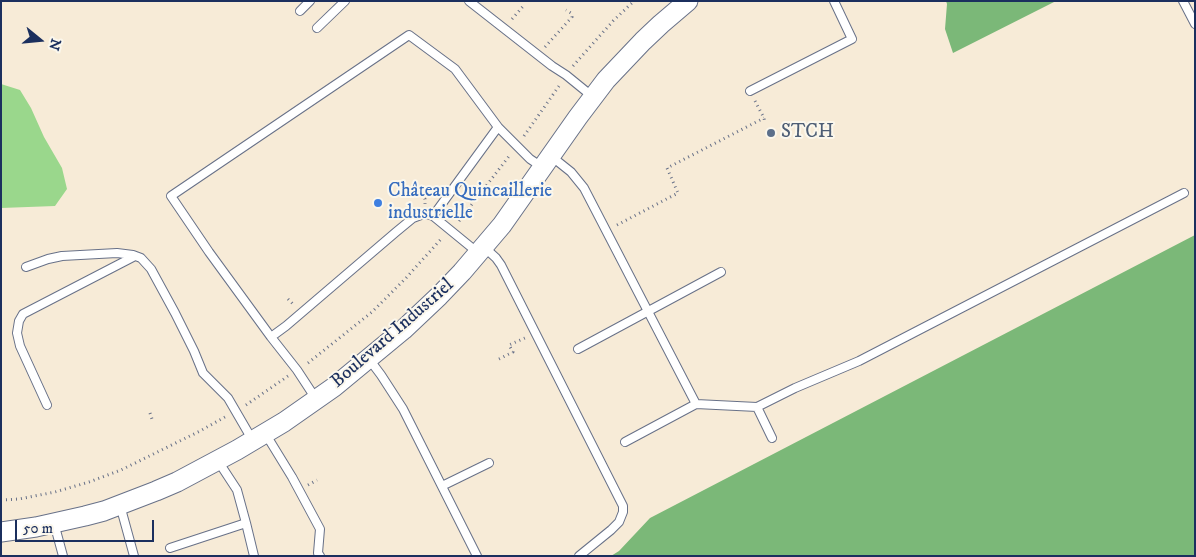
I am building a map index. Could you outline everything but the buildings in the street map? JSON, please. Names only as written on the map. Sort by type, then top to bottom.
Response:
[{"type":"street","name":"Boulevard Industriel","points":[[1,532],[54,523],[104,511],[170,485],[218,461],[259,437],[316,399],[369,359],[426,308],[481,250],[518,204],[593,97],[643,41],[688,1]]},
{"type":"lane","points":[[300,12],[310,1]]},
{"type":"lane","points":[[317,28],[345,1]]},
{"type":"lane","points":[[469,1],[593,97]]},
{"type":"lane","points":[[750,91],[852,39],[834,1]]},
{"type":"lane","points":[[1183,1],[1195,24]]},
{"type":"lane","points":[[316,399],[297,370],[209,252],[171,196],[409,35],[455,69],[498,126],[530,159],[547,162],[571,172],[584,188],[696,404]]},
{"type":"lane","points":[[433,216],[498,126]]},
{"type":"lane","points":[[625,442],[696,404],[757,407],[795,388],[859,361],[1184,193]]},
{"type":"lane","points":[[271,337],[414,218],[421,215],[433,216],[481,250],[496,258],[536,333],[622,506],[619,522],[579,556]]},
{"type":"lane","points":[[26,268],[48,259],[62,256],[117,253],[141,258],[151,269],[175,313],[194,350],[203,373],[228,398],[292,477],[320,529],[318,553],[320,556]]},
{"type":"lane","points":[[47,405],[16,333],[23,314],[136,256]]},
{"type":"lane","points":[[578,350],[721,272]]},
{"type":"lane","points":[[369,359],[403,409],[477,556]]},
{"type":"lane","points":[[757,407],[772,438]]},
{"type":"lane","points":[[218,461],[237,490],[254,556]]},
{"type":"lane","points":[[442,486],[489,463]]},
{"type":"lane","points":[[120,505],[134,556]]},
{"type":"lane","points":[[54,523],[63,556]]},
{"type":"lane","points":[[170,548],[246,523]]},
{"type":"path","points":[[574,64],[634,1]]},
{"type":"path","points":[[521,8],[525,4]]},
{"type":"path","points":[[554,37],[572,17],[566,10]]},
{"type":"path","points":[[524,136],[560,85]]},
{"type":"path","points":[[620,224],[678,194],[667,168],[765,121],[758,106]]},
{"type":"path","points":[[461,219],[508,157]]},
{"type":"path","points":[[418,191],[424,199]]},
{"type":"path","name":"Boulevard Industriel","points":[[305,364],[372,312],[440,240]]},
{"type":"path","points":[[288,299],[294,305]]},
{"type":"path","points":[[499,359],[513,352],[509,345]]},
{"type":"path","points":[[256,399],[284,380]]},
{"type":"path","points":[[150,413],[153,422]]},
{"type":"path","points":[[1,500],[19,499],[55,492],[89,482],[120,470],[210,426]]},
{"type":"path","points":[[310,484],[317,480]]},
{"type":"green space","points":[[946,1],[1056,1],[953,53],[945,29]]},
{"type":"green space","points":[[1,84],[20,90],[62,168],[67,189],[55,206],[1,208]]},
{"type":"green space","points":[[1195,235],[1195,556],[611,556],[619,551],[650,518]]},
{"type":"place","name":"STCH","points":[[771,133]]},
{"type":"place","name":"Château Quincaillerie industrielle","points":[[378,203]]}]
